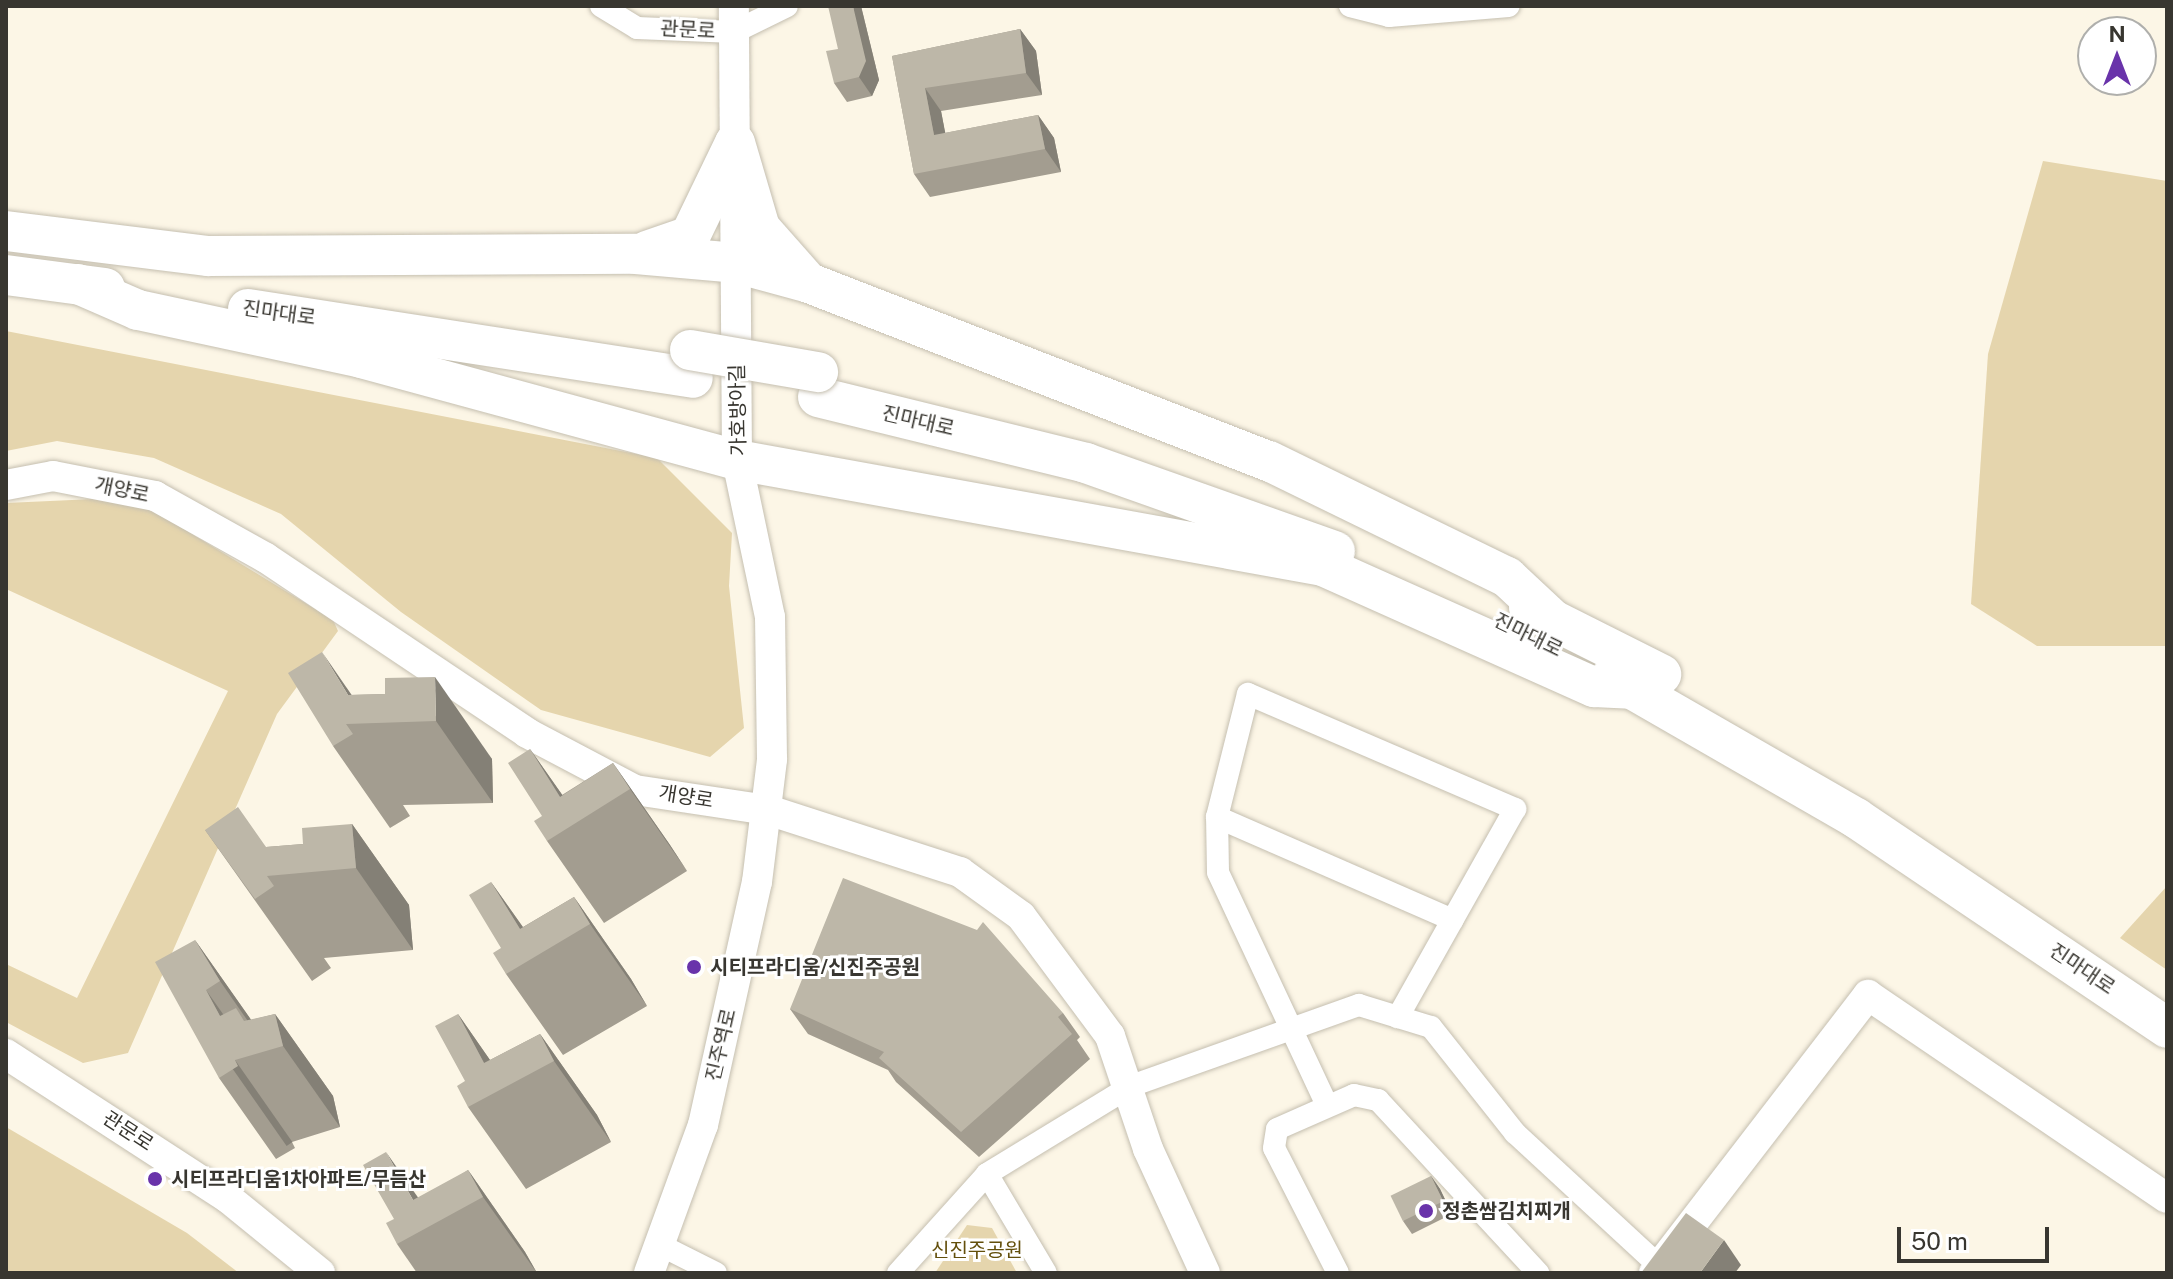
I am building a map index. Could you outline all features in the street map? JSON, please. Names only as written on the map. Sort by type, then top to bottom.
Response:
[{"type":"highway","points":[[636,254],[690,236],[735,143]]},
{"type":"highway","points":[[735,143],[760,228],[809,283]]},
{"type":"highway","points":[[6,231],[208,256],[636,254],[736,263],[809,283],[1269,461],[1507,577],[1551,618]]},
{"type":"highway","name":"진마대로","points":[[6,249],[692,364]]},
{"type":"highway","name":"진마대로","points":[[6,275],[692,364]]},
{"type":"highway","points":[[78,284],[138,310],[361,358],[737,460],[1323,566],[1594,687],[1636,689]]},
{"type":"highway","points":[[692,364],[818,385]]},
{"type":"highway","name":"진마대로","points":[[818,385],[1094,438],[1251,490],[1551,618],[1773,736],[2167,996]]},
{"type":"highway","name":"진마대로","points":[[818,385],[1086,463],[1242,514],[1434,591],[1636,689],[1856,818],[2167,1028]]},
{"type":"street","name":"관문로","points":[[601,6],[637,28],[734,19]]},
{"type":"street","points":[[734,19],[787,6]]},
{"type":"street","points":[[1350,6],[1389,16],[1509,6]]},
{"type":"street","name":"가호방아길","points":[[734,19],[737,460],[774,654],[768,810]]},
{"type":"street","name":"개양로","points":[[6,485],[53,476],[155,496],[266,558],[527,733],[635,790],[768,810],[960,872],[1021,916],[1092,1007],[1131,1086],[1148,1149],[1205,1273]]},
{"type":"street","points":[[1326,1103],[1287,1030],[1218,872],[1217,817],[1248,694],[1515,809],[1398,1017]]},
{"type":"street","name":"진주역로","points":[[656,1260],[703,1125],[768,810]]},
{"type":"street","points":[[1217,817],[1453,920]]},
{"type":"street","points":[[898,1273],[987,1174],[1131,1086],[1359,1005],[1431,1027],[1515,1133],[1656,1270],[1868,995],[2167,1198]]},
{"type":"street","name":"관문로","points":[[6,1054],[228,1198],[320,1273]]},
{"type":"street","points":[[1338,1273],[1274,1148],[1277,1129],[1326,1103],[1354,1095],[1378,1100],[1538,1273]]},
{"type":"street","points":[[987,1174],[1046,1273]]},
{"type":"street","points":[[656,1260],[716,1273]]},
{"type":"green space","points":[[2043,161],[2167,181],[2167,646],[2037,646],[1971,604],[1988,354]]},
{"type":"green space","points":[[6,331],[657,458],[732,533],[729,586],[744,728],[710,757],[541,710],[401,612],[281,514],[154,458],[57,441],[6,451]]},
{"type":"green space","points":[[94,499],[146,506],[333,620],[338,631],[277,714],[128,1053],[83,1063],[6,1022],[6,964],[77,998],[228,691],[6,589],[6,503]]},
{"type":"green space","points":[[2167,886],[2167,970],[2120,938]]},
{"type":"green space","points":[[6,1127],[187,1233],[239,1273],[6,1273]]},
{"type":"green space","name":"신진주공원","points":[[967,1225],[992,1228],[1017,1273],[935,1273]]},
{"type":"building","points":[[828,6],[853,6],[866,61],[859,77],[834,83],[826,51],[838,49]]},
{"type":"building","points":[[1020,29],[1026,73],[925,88],[934,135],[1038,115],[1045,149],[914,174],[892,56]]},
{"type":"building","points":[[322,652],[348,695],[385,694],[385,678],[435,677],[436,721],[346,724],[353,734],[333,746],[288,673]]},
{"type":"building","points":[[530,749],[560,797],[613,763],[630,789],[547,841],[534,821],[542,816],[508,763]]},
{"type":"building","points":[[238,807],[266,847],[303,844],[302,828],[352,824],[356,868],[267,876],[274,886],[255,899],[205,830]]},
{"type":"building","points":[[843,878],[977,930],[983,922],[1063,1013],[1058,1017],[1072,1034],[961,1132],[879,1058],[884,1052],[790,1009]]},
{"type":"building","points":[[491,882],[520,929],[574,897],[590,924],[506,974],[493,953],[501,948],[469,895]]},
{"type":"building","points":[[195,940],[220,981],[206,990],[220,1016],[236,1008],[244,1021],[275,1014],[283,1046],[235,1060],[238,1066],[219,1078],[155,962]]},
{"type":"building","points":[[458,1014],[484,1063],[540,1034],[554,1061],[468,1107],[457,1086],[465,1081],[435,1026]]},
{"type":"building","points":[[386,1152],[413,1200],[468,1170],[483,1197],[397,1244],[386,1223],[394,1219],[363,1165]]},
{"type":"building","points":[[1431,1176],[1443,1201],[1403,1221],[1391,1196]]},
{"type":"building","points":[[1686,1213],[1724,1240],[1700,1273],[1641,1273]]},
{"type":"place","name":"시티프라디움/신진주공원","points":[[694,967]]},
{"type":"place","name":"시티프라디움1차아파트/무듬산","points":[[155,1179]]},
{"type":"place","name":"정촌쌈김치찌개","points":[[1426,1211]]}]
